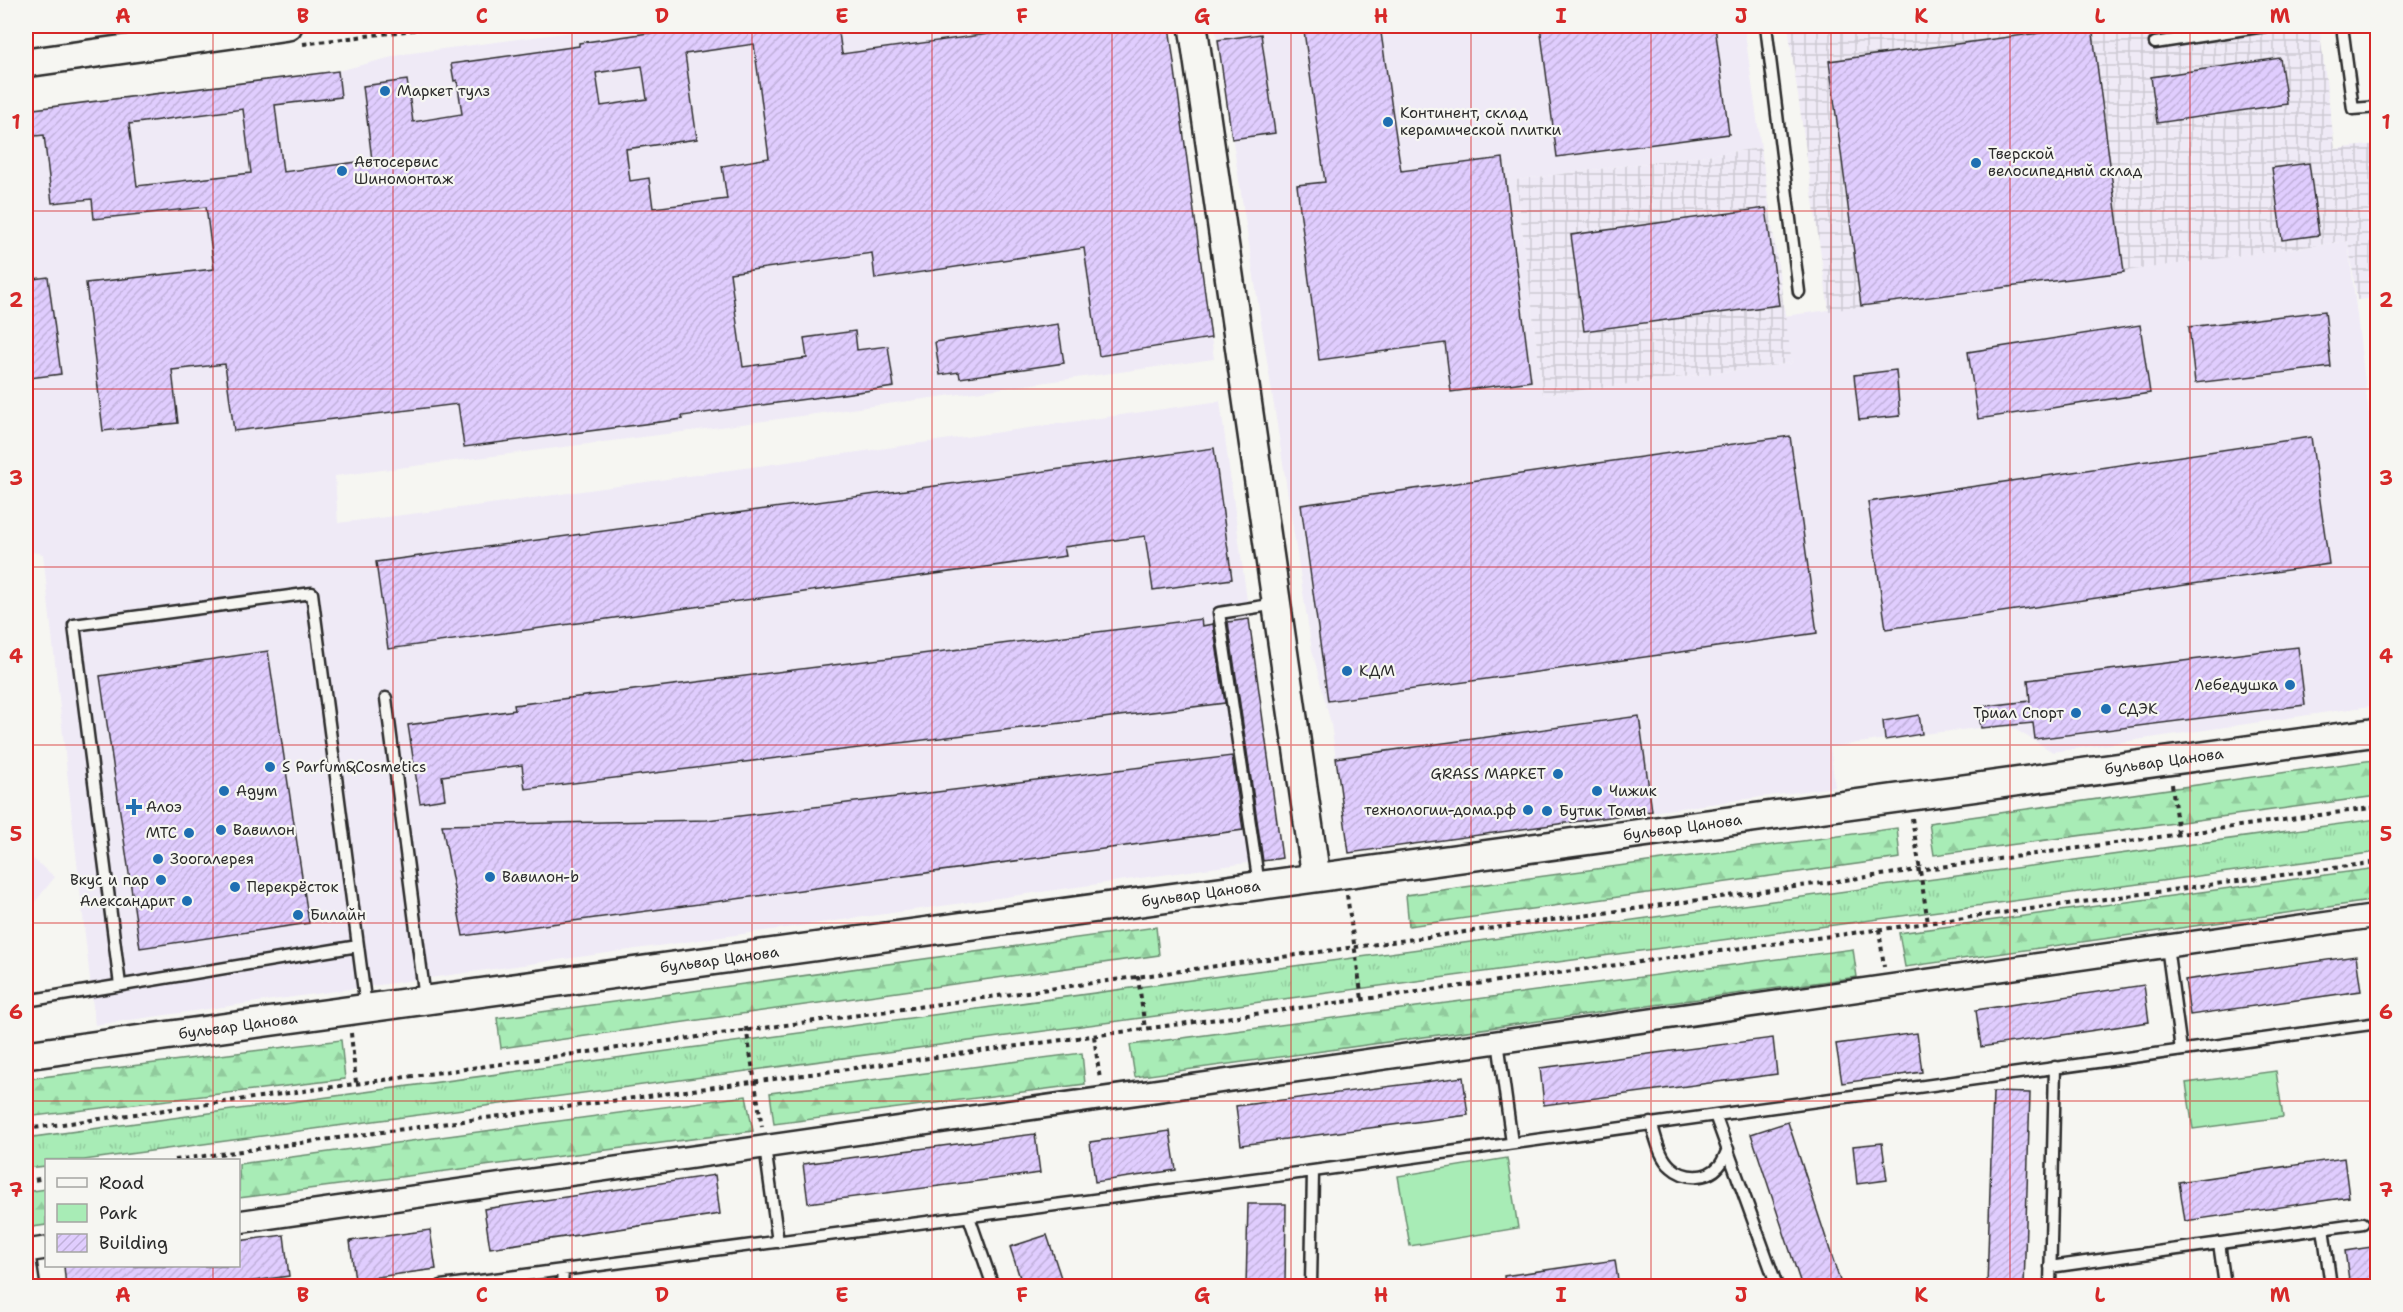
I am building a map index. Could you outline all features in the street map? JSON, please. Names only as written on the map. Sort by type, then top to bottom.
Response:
[{"type":"street","points":[[26,63],[288,26]]},
{"type":"street","points":[[1193,26],[1317,877]]},
{"type":"street","name":"бульвар Цанова","points":[[26,1055],[2378,732]]},
{"type":"street","points":[[240,1222],[2378,916]]},
{"type":"lane","points":[[1766,26],[1800,292]]},
{"type":"lane","points":[[2155,43],[2241,27],[2265,26]]},
{"type":"lane","points":[[2342,26],[2353,109],[2378,106]]},
{"type":"lane","points":[[120,985],[74,625],[312,593],[366,1007]]},
{"type":"lane","points":[[1259,885],[1219,613],[1277,604]]},
{"type":"lane","points":[[386,698],[426,999]]},
{"type":"lane","points":[[26,1001],[358,946]]},
{"type":"lane","points":[[2167,946],[2181,1050]]},
{"type":"lane","points":[[441,1287],[1512,1143],[2378,1023]]},
{"type":"lane","points":[[1498,1041],[1512,1143]]},
{"type":"lane","points":[[2050,1287],[2055,1068]]},
{"type":"lane","points":[[1715,1114],[1777,1287]]},
{"type":"lane","points":[[1651,1124],[1660,1151],[1670,1167],[1687,1175],[1703,1177],[1719,1167],[1728,1149]]},
{"type":"lane","points":[[765,1147],[778,1242]]},
{"type":"lane","points":[[1311,1287],[1313,1170]]},
{"type":"lane","points":[[969,1216],[993,1287]]},
{"type":"lane","points":[[2050,1267],[2363,1223]]},
{"type":"lane","points":[[2323,1228],[2331,1287]]},
{"type":"lane","points":[[2219,1243],[2225,1287]]},
{"type":"lane","points":[[34,1250],[34,1287]]},
{"type":"lane","points":[[562,1270],[562,1287]]},
{"type":"path","points":[[2168,761],[2178,834]]},
{"type":"path","points":[[1908,796],[1928,923]]},
{"type":"path","points":[[26,1129],[2378,807]]},
{"type":"path","points":[[190,1159],[2378,862]]},
{"type":"path","points":[[1347,891],[1362,999]]},
{"type":"path","points":[[1879,929],[1887,986]]},
{"type":"path","points":[[1138,975],[1145,1029]]},
{"type":"path","points":[[746,1029],[765,1147]]},
{"type":"path","points":[[1094,1036],[1102,1098]]},
{"type":"path","points":[[26,1181],[45,1178]]},
{"type":"shaded area","points":[[618,26],[1170,26],[1214,359],[698,430],[335,476],[338,523],[483,505],[1220,401],[1282,858],[95,1025],[43,554],[26,551],[26,110],[338,71],[404,54]]},
{"type":"shaded area","points":[[1215,26],[1744,26],[1761,148],[1516,180],[1543,395],[1792,363],[1784,316],[2348,241],[2377,481],[2377,705],[2053,752],[2008,725],[1830,747],[1835,787],[1349,853],[1331,724],[1312,650]]},
{"type":"shaded area","points":[[1788,26],[2319,26],[2335,149],[2377,144],[2377,298],[2357,300],[2348,241],[1829,311]]},
{"type":"shaded area","points":[[2367,26],[2377,26],[2377,69],[2375,70]]},
{"type":"shaded area","points":[[1761,148],[1792,363],[1543,395],[1516,180]]},
{"type":"shaded area","points":[[26,853],[55,877],[26,913]]},
{"type":"green space","points":[[2373,760],[2377,796],[1934,855],[1929,823]]},
{"type":"green space","points":[[2377,819],[2377,852],[91,1159],[45,1159],[45,1166],[26,1168],[26,1138]]},
{"type":"green space","points":[[1897,828],[1900,858],[1409,926],[1406,895]]},
{"type":"green space","points":[[2377,868],[2377,900],[1905,967],[1899,933]]},
{"type":"green space","points":[[1156,927],[1159,955],[501,1048],[497,1018]]},
{"type":"green space","points":[[1853,949],[1857,977],[1135,1077],[1130,1045]]},
{"type":"green space","points":[[341,1040],[345,1079],[26,1117],[26,1079]]},
{"type":"green space","points":[[1082,1053],[1085,1084],[774,1124],[770,1093]]},
{"type":"green space","points":[[2276,1071],[2283,1117],[2193,1129],[2186,1083]]},
{"type":"green space","points":[[746,1096],[753,1131],[240,1198],[240,1164]]},
{"type":"green space","points":[[1507,1158],[1518,1228],[1410,1246],[1398,1176]]},
{"type":"green space","points":[[45,1189],[45,1225],[26,1228],[26,1192]]},
{"type":"building","points":[[697,26],[838,26],[842,54],[1046,26],[1169,26],[1211,338],[1099,356],[1084,248],[875,279],[872,253],[730,273],[743,367],[807,358],[804,338],[855,331],[857,350],[888,346],[894,387],[682,416],[683,419],[464,447],[458,404],[234,431],[225,364],[172,370],[178,423],[103,431],[86,283],[214,269],[206,207],[94,219],[92,199],[52,203],[44,135],[26,137],[26,110],[338,71],[341,97],[275,105],[283,172],[372,160],[363,86],[407,80],[413,122],[462,114],[457,80],[454,81],[451,64],[579,46],[579,43]],"holes":[[[754,44],[769,158],[722,166],[727,199],[653,208],[649,178],[630,181],[626,149],[697,139],[685,54]],[[642,66],[647,99],[601,106],[596,73]],[[243,109],[251,173],[137,186],[129,124]]]},
{"type":"building","points":[[1343,26],[1380,26],[1401,171],[1503,158],[1531,381],[1451,392],[1445,343],[1319,360],[1297,185],[1325,182],[1304,31]]},
{"type":"building","points":[[1540,26],[1715,26],[1729,134],[1557,157]]},
{"type":"building","points":[[2092,26],[2124,272],[1861,306],[1829,61]]},
{"type":"building","points":[[1261,34],[1275,133],[1232,139],[1218,40]]},
{"type":"building","points":[[2280,58],[2287,104],[2157,123],[2151,77]]},
{"type":"building","points":[[2309,163],[2319,235],[2282,240],[2272,168]]},
{"type":"building","points":[[1766,208],[1779,305],[1584,331],[1571,235]]},
{"type":"building","points":[[48,277],[61,374],[30,378],[26,343],[26,280]]},
{"type":"building","points":[[2325,311],[2331,367],[2195,383],[2189,327]]},
{"type":"building","points":[[1058,324],[1064,363],[960,378],[959,372],[940,375],[935,342]]},
{"type":"building","points":[[2140,325],[2150,393],[1978,419],[1968,352]]},
{"type":"building","points":[[1896,370],[1900,416],[1859,420],[1854,375]]},
{"type":"building","points":[[1790,436],[1817,633],[1328,701],[1301,505]]},
{"type":"building","points":[[2311,437],[2329,564],[1886,629],[1868,502]]},
{"type":"building","points":[[1214,448],[1232,579],[1153,590],[1145,536],[1064,547],[1066,556],[388,649],[376,562]]},
{"type":"building","points":[[1201,619],[1202,626],[1213,624],[1225,703],[525,789],[522,765],[442,776],[445,799],[420,803],[408,725],[515,710],[514,705]]},
{"type":"building","points":[[1249,619],[1282,858],[1263,861],[1228,622]]},
{"type":"building","points":[[2298,647],[2305,705],[2035,739],[2033,723],[1981,728],[1978,707],[2030,701],[2028,680]]},
{"type":"building","points":[[268,651],[309,923],[140,948],[100,676]]},
{"type":"building","points":[[1919,715],[1922,734],[1885,740],[1883,721]]},
{"type":"building","points":[[1639,716],[1652,811],[1349,853],[1336,758]]},
{"type":"building","points":[[1232,756],[1243,830],[463,936],[442,825],[707,820]]},
{"type":"building","points":[[2356,956],[2361,991],[2190,1015],[2185,980]]},
{"type":"building","points":[[2144,985],[2149,1022],[1981,1047],[1976,1010]]},
{"type":"building","points":[[1917,1033],[1922,1072],[1842,1083],[1836,1044]]},
{"type":"building","points":[[1773,1038],[1777,1074],[1544,1105],[1540,1068]]},
{"type":"building","points":[[1463,1077],[1468,1115],[1241,1145],[1236,1106]]},
{"type":"building","points":[[1993,1092],[2030,1093],[2024,1287],[1987,1287]]},
{"type":"building","points":[[1788,1122],[1842,1287],[1802,1287],[1751,1134]]},
{"type":"building","points":[[1170,1131],[1176,1170],[1095,1182],[1090,1142]]},
{"type":"building","points":[[1035,1134],[1040,1173],[808,1203],[803,1164]]},
{"type":"building","points":[[1882,1143],[1887,1180],[1857,1184],[1853,1146]]},
{"type":"building","points":[[2344,1158],[2349,1197],[2185,1221],[2179,1182]]},
{"type":"building","points":[[715,1175],[720,1214],[490,1248],[484,1209]]},
{"type":"building","points":[[1248,1204],[1286,1204],[1285,1287],[1246,1287]]},
{"type":"building","points":[[430,1230],[436,1269],[355,1280],[350,1241]]},
{"type":"building","points":[[284,1235],[289,1276],[211,1287],[66,1287],[64,1267],[240,1267],[240,1241]]},
{"type":"building","points":[[1047,1235],[1064,1287],[1023,1287],[1010,1247]]},
{"type":"building","points":[[2378,1246],[2378,1287],[2350,1287],[2345,1251]]},
{"type":"building","points":[[1615,1260],[1619,1287],[1505,1287],[1504,1276]]},
{"type":"place","name":"Маркет тулз","points":[[385,91]]},
{"type":"place","name":"Континент, склад керамической плитки","points":[[1388,122]]},
{"type":"place","name":"Тверской велосипедный склад","points":[[1976,163]]},
{"type":"place","name":"Автосервис Шиномонтаж","points":[[342,171]]},
{"type":"place","name":"КДМ","points":[[1347,671]]},
{"type":"place","name":"Лебедушка","points":[[2290,685]]},
{"type":"place","name":"СДЭК","points":[[2106,709]]},
{"type":"place","name":"Триал Спорт","points":[[2076,713]]},
{"type":"place","name":"S Parfum&Cosmetics","points":[[270,767]]},
{"type":"place","name":"GRASS МАРКЕТ","points":[[1558,774]]},
{"type":"place","name":"Agym","points":[[224,791]]},
{"type":"place","name":"Чижик","points":[[1597,791]]},
{"type":"place","name":"Алоэ","points":[[134,807]]},
{"type":"place","name":"технологии-дома.рф","points":[[1528,810]]},
{"type":"place","name":"Бутик Томы","points":[[1547,811]]},
{"type":"place","name":"Вавилон","points":[[221,830]]},
{"type":"place","name":"МТС","points":[[189,833]]},
{"type":"place","name":"Зоогалерея","points":[[158,859]]},
{"type":"place","name":"Вавилон-b","points":[[490,877]]},
{"type":"place","name":"Вкус и пар","points":[[161,880]]},
{"type":"place","name":"Перекрёсток","points":[[235,887]]},
{"type":"place","name":"Александрит","points":[[187,901]]},
{"type":"place","name":"Билайн","points":[[298,915]]}]
